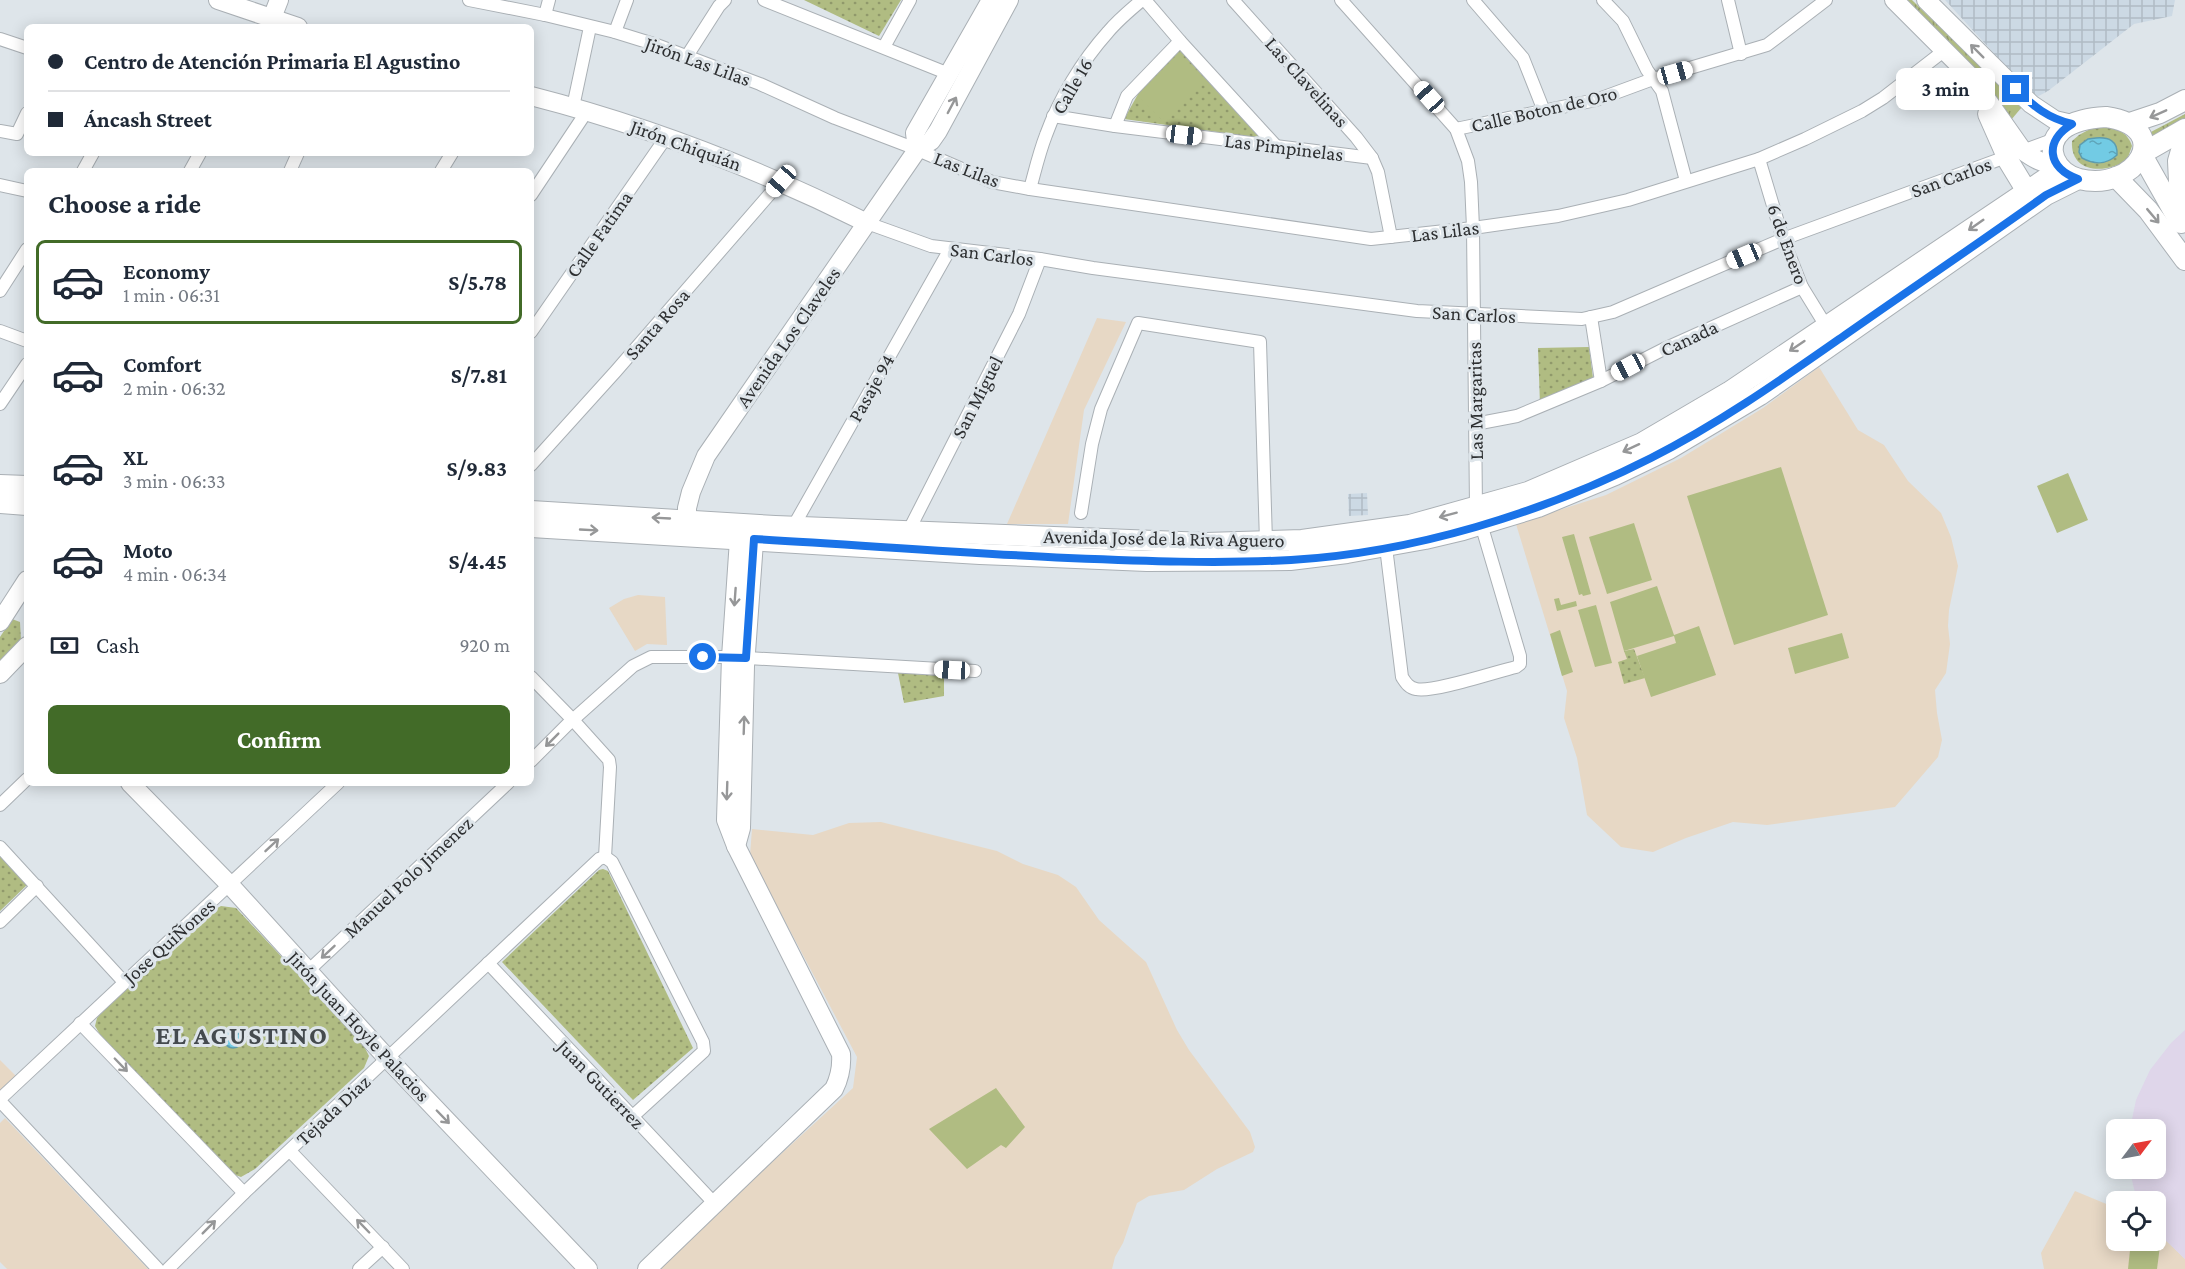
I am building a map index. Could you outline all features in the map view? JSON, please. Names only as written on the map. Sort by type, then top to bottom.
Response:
[{"type":"main road","points":[[2185,100],[2152,117],[2130,123],[2106,117],[2082,120],[2072,124],[2062,130],[2055,139],[2054,158],[2067,175],[2078,179],[2091,181],[2116,177],[2133,168],[2143,154],[2185,129]]},
{"type":"main road","points":[[2130,123],[2143,141],[2143,154],[2183,225]]},
{"type":"main road","points":[[2183,225],[2178,161],[2185,137]]},
{"type":"main road","points":[[2014,154],[2024,192]]},
{"type":"main road","name":"Avenida José de la Riva Aguero","points":[[1664,441],[1729,392],[2059,167]]},
{"type":"main road","points":[[2116,177],[2148,210],[2185,260]]},
{"type":"main road","name":"Avenida José de la Riva Aguero","points":[[534,511],[687,527],[844,537],[1015,555],[1199,562],[1290,560],[1386,547],[1479,516],[1574,493],[1664,441],[1760,394],[2046,195],[2078,179]]},
{"type":"main road","points":[[0,485],[24,486]]},
{"type":"main road","points":[[0,503],[24,505]]},
{"type":"main road","name":"Avenida José de la Riva Aguero","points":[[747,531],[794,527],[844,537],[908,532],[1206,543],[1266,542],[1306,540],[1479,516]]},
{"type":"main road","name":"Avenida José de la Riva Aguero","points":[[534,527],[687,527]]},
{"type":"street","points":[[218,0],[270,23],[279,0]]},
{"type":"street","name":"Jirón Las Lilas","points":[[469,0],[615,32],[687,56],[917,150]]},
{"type":"street","points":[[545,15],[549,0]]},
{"type":"street","points":[[615,32],[627,0]]},
{"type":"street","points":[[687,56],[725,0]]},
{"type":"street","points":[[764,0],[949,74]]},
{"type":"street","points":[[884,47],[910,0]]},
{"type":"street","name":"Avenida Los Claveles","points":[[917,150],[915,132],[991,0]]},
{"type":"street","name":"Avenida Los Claveles","points":[[687,527],[687,508],[691,492],[706,456],[917,150],[931,141],[938,131],[1009,0]]},
{"type":"street","points":[[1144,0],[1277,147]]},
{"type":"street","name":"Calle 16","points":[[1030,189],[1053,116],[1087,58],[1108,31],[1144,0]]},
{"type":"street","name":"Las Clavelinas","points":[[1233,0],[1356,137],[1372,158],[1378,172],[1391,237]]},
{"type":"street","name":"Las Margaritas","points":[[1341,0],[1456,129],[1468,161],[1473,228],[1475,424],[1479,516],[1520,656],[1520,664],[1433,689],[1415,689],[1407,685],[1402,677],[1386,547]]},
{"type":"street","points":[[1473,0],[1523,58],[1544,111]]},
{"type":"street","points":[[1603,0],[1623,21],[1653,79],[1662,91],[1686,181]]},
{"type":"street","points":[[1728,0],[1741,54]]},
{"type":"street","name":"Calle Boton de Oro","points":[[1456,129],[1596,100],[1653,79],[1767,45],[1826,0]]},
{"type":"street","points":[[1894,0],[1971,77],[2014,154],[2059,167]]},
{"type":"street","points":[[1926,0],[2031,104],[2055,120],[2072,124]]},
{"type":"street","points":[[534,190],[580,109],[590,27]]},
{"type":"street","points":[[0,39],[24,47]]},
{"type":"street","points":[[1115,126],[1127,96],[1179,41]]},
{"type":"street","name":"Las Lilas","points":[[917,150],[992,182],[1371,239],[1558,216],[1628,200],[1759,159],[1860,112],[1883,98],[1945,50]]},
{"type":"street","name":"Jirón Chiquián","points":[[534,97],[667,136],[781,181],[867,223]]},
{"type":"street","name":"Las Pimpinelas","points":[[1053,116],[1115,126],[1372,158]]},
{"type":"street","points":[[0,131],[17,134],[24,119]]},
{"type":"street","name":"Calle Fatima","points":[[534,328],[667,136]]},
{"type":"street","name":"San Carlos","points":[[867,223],[931,246],[950,249],[1040,259],[1417,311],[1582,319],[1613,312],[1783,239],[2055,139]]},
{"type":"street","name":"6 de Enero","points":[[1759,159],[1783,239],[1802,287],[1826,326]]},
{"type":"street","name":"Santa Rosa","points":[[534,462],[781,181]]},
{"type":"street","points":[[0,185],[24,190]]},
{"type":"street","name":"Pasaje 94","points":[[794,527],[950,249]]},
{"type":"street","points":[[0,291],[24,257]]},
{"type":"street","name":"San Miguel","points":[[908,532],[1019,314],[1040,259]]},
{"type":"street","name":"Canada","points":[[1475,424],[1517,416],[1601,381],[1664,349],[1802,287]]},
{"type":"street","points":[[1591,317],[1601,381]]},
{"type":"street","points":[[1081,513],[1092,444],[1101,408],[1138,323],[1260,342],[1266,542]]},
{"type":"street","points":[[0,331],[24,340]]},
{"type":"street","points":[[0,404],[24,368]]},
{"type":"street","points":[[647,1269],[834,1089],[842,1067],[841,1054],[736,846],[726,820],[735,762],[738,658],[747,531]]},
{"type":"street","points":[[0,622],[24,585]]},
{"type":"street","points":[[0,674],[24,649]]},
{"type":"street","points":[[534,758],[633,666],[645,659],[657,656],[738,658],[975,671]]},
{"type":"street","points":[[534,680],[604,755],[610,767],[605,857],[612,862],[703,1042],[704,1050],[697,1059],[633,1116]]},
{"type":"street","points":[[0,805],[24,782]]},
{"type":"street","name":"Jirón Juan Hoyle Palacios","points":[[133,786],[230,885],[388,1059],[588,1269]]},
{"type":"street","name":"Jose QuiÑones","points":[[0,1100],[230,885],[332,786]]},
{"type":"street","name":"Manuel Polo Jimenez","points":[[308,971],[505,786]]},
{"type":"street","points":[[0,847],[124,982]]},
{"type":"street","name":"Tejada Diaz","points":[[168,1269],[244,1192],[599,859],[605,857]]},
{"type":"street","points":[[0,922],[37,886]]},
{"type":"street","name":"Juan Gutierrez","points":[[488,963],[715,1204]]},
{"type":"street","points":[[80,1023],[244,1192]]},
{"type":"street","points":[[0,1100],[158,1269]]},
{"type":"street","points":[[290,1151],[403,1269]]},
{"type":"street","points":[[359,1269],[383,1247]]},
{"type":"shaded area","points":[[1945,0],[2175,0],[2172,16],[2134,24],[2048,91],[2035,98]]},
{"type":"shaded area","points":[[1097,318],[1126,322],[1084,410],[1068,524],[1007,524]]},
{"type":"shaded area","points":[[1819,367],[1858,430],[1884,445],[1908,481],[1941,513],[1951,537],[1958,566],[1949,610],[1950,644],[1946,673],[1935,690],[1942,740],[1938,757],[1895,807],[1767,825],[1733,822],[1653,852],[1621,847],[1587,815],[1577,758],[1564,718],[1567,691],[1516,524],[1606,495],[1681,458],[1763,408]]},
{"type":"shaded area","points":[[1367,493],[1368,515],[1349,516],[1348,494]]},
{"type":"shaded area","points":[[638,595],[665,597],[667,645],[647,644],[635,651],[609,608],[624,599]]},
{"type":"shaded area","points":[[881,822],[997,851],[1023,864],[1058,875],[1076,887],[1099,920],[1146,962],[1177,1030],[1189,1050],[1250,1132],[1255,1147],[1253,1152],[1217,1169],[1184,1190],[1149,1196],[1137,1203],[1112,1269],[656,1269],[853,1088],[857,1057],[750,855],[752,829],[813,835],[849,823]]},
{"type":"shaded area","points":[[2185,1030],[2185,1259],[2166,1241],[2166,1191],[2135,1191],[2132,1179],[2166,1179],[2166,1119],[2132,1119],[2136,1100],[2150,1070],[2171,1043]]},
{"type":"shaded area","points":[[0,1060],[16,1076],[0,1091]]},
{"type":"shaded area","points":[[5,1118],[148,1269],[7,1269],[0,1262],[0,1123]]},
{"type":"shaded area","points":[[2075,1191],[2106,1204],[2106,1251],[2166,1251],[2166,1241],[2185,1259],[2185,1269],[2044,1269],[2041,1253]]},
{"type":"green space","points":[[804,0],[901,0],[879,36]]},
{"type":"green space","points":[[1902,0],[1912,0],[2022,107],[2011,120]]},
{"type":"green space","points":[[1184,48],[1262,134],[1260,138],[1124,119],[1142,87],[1179,49]]},
{"type":"green space","points":[[1178,57],[1201,80],[1162,120],[1138,97]]},
{"type":"green space","points":[[2185,114],[2185,121],[2153,140],[2149,133]]},
{"type":"green space","points":[[2092,128],[2111,128],[2126,135],[2132,146],[2127,160],[2119,165],[2100,169],[2083,165],[2077,160],[2073,152],[2072,141]]},
{"type":"green space","points":[[1589,347],[1593,378],[1540,405],[1538,348]]},
{"type":"green space","points":[[1781,467],[1828,615],[1734,645],[1687,496]]},
{"type":"green space","points":[[2068,473],[2088,520],[2057,533],[2037,486]]},
{"type":"green space","points":[[1634,523],[1652,580],[1607,594],[1589,537]]},
{"type":"green space","points":[[1574,534],[1591,594],[1583,596],[1579,595],[1562,537]]},
{"type":"green space","points":[[1657,586],[1674,635],[1699,626],[1716,675],[1651,697],[1637,656],[1676,643],[1674,636],[1624,651],[1610,602]]},
{"type":"green space","points":[[1559,598],[1561,605],[1576,601],[1577,606],[1557,611],[1554,599]]},
{"type":"green space","points":[[1596,605],[1612,663],[1595,667],[1578,610]]},
{"type":"green space","points":[[12,619],[20,622],[21,641],[0,666],[0,637]]},
{"type":"green space","points":[[1560,630],[1573,672],[1562,676],[1550,634]]},
{"type":"green space","points":[[1842,633],[1849,658],[1795,674],[1788,648]]},
{"type":"green space","points":[[1634,649],[1645,678],[1624,684],[1618,662],[1627,659],[1624,651]]},
{"type":"green space","points":[[898,673],[944,676],[944,696],[904,703]]},
{"type":"green space","points":[[0,851],[29,883],[0,911]]},
{"type":"green space","points":[[599,870],[608,871],[693,1048],[633,1100],[502,962]]},
{"type":"green space","points":[[221,906],[236,908],[363,1044],[369,1056],[364,1068],[255,1169],[241,1177],[230,1173],[102,1038],[95,1026],[97,1018],[104,1009]]},
{"type":"green space","points":[[996,1088],[1025,1127],[1006,1148],[1001,1145],[967,1169],[929,1129]]},
{"type":"green space","points":[[2130,1251],[2159,1251],[2157,1269],[2128,1269]]},
{"type":"water","points":[[2088,139],[2112,141],[2116,146],[2117,155],[2109,161],[2100,163],[2082,158],[2079,152],[2080,145]]},
{"type":"water","points":[[233,1030],[239,1033],[242,1039],[239,1045],[233,1048],[227,1045],[224,1039],[227,1033]]},
{"type":"district","name":"EL AGUSTINO","points":[[242,1035]]},
{"type":"route","points":[[703,657],[746,658],[754,539],[980,554],[1147,561],[1290,560],[1347,554],[1463,530],[1538,507],[1599,483],[1650,459],[1724,417],[2046,195],[2078,179],[2067,175],[2060,169],[2054,158],[2055,139],[2062,130],[2072,124],[2043,114],[2016,89]]}]
